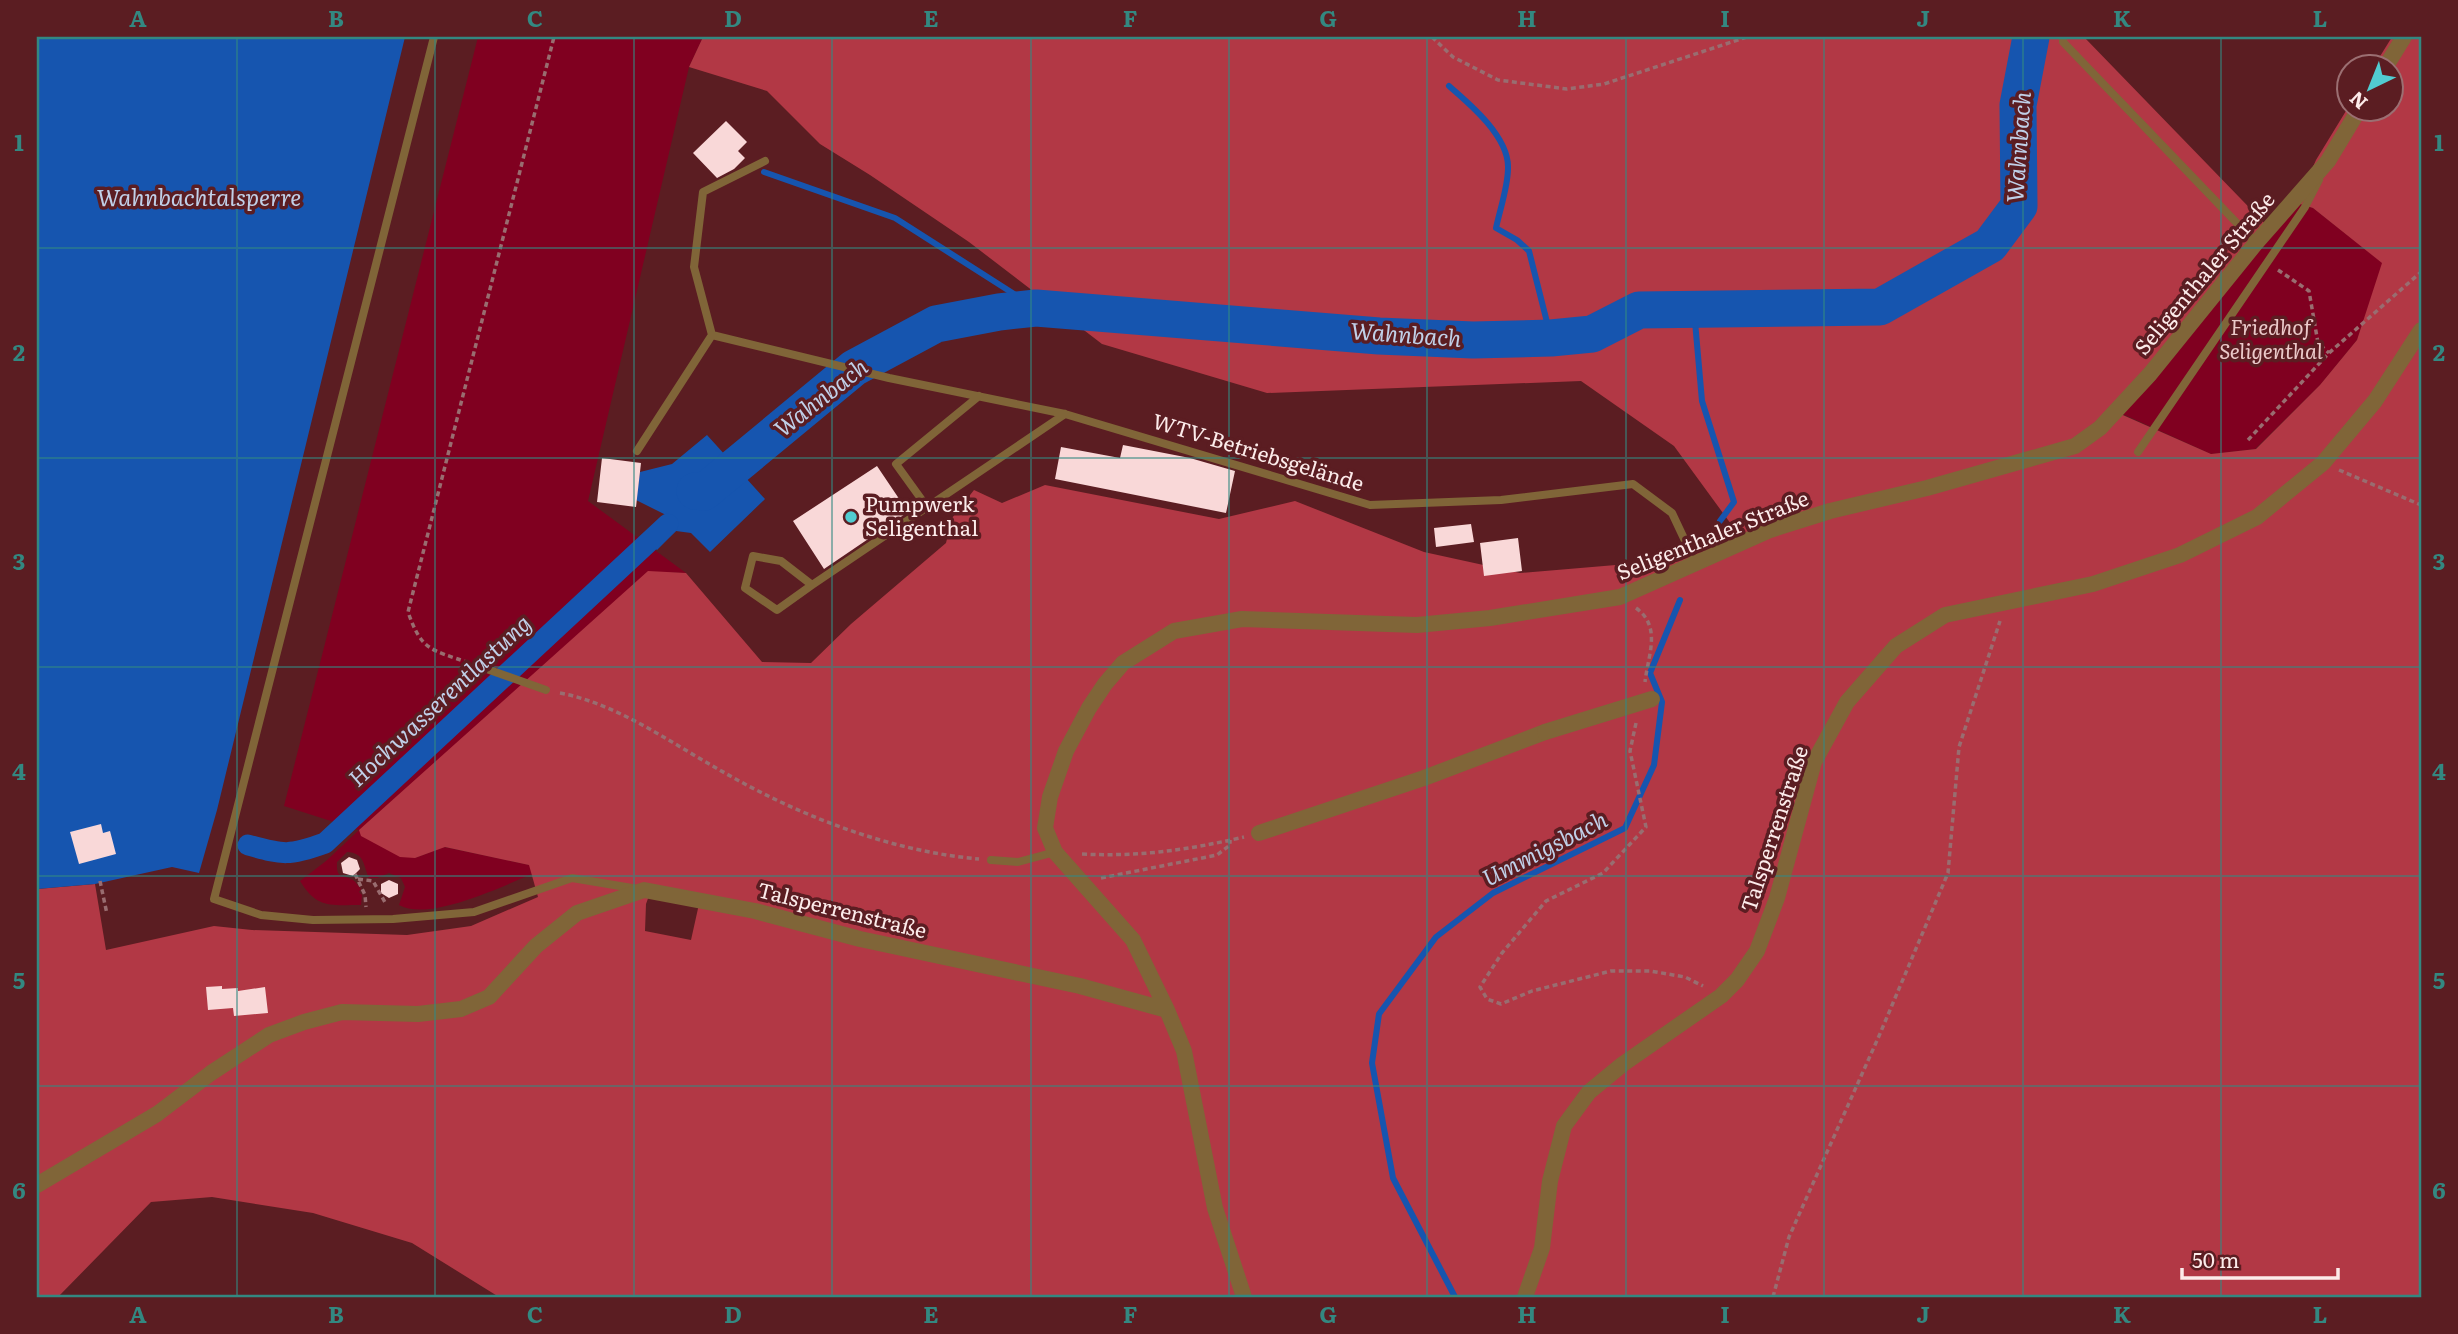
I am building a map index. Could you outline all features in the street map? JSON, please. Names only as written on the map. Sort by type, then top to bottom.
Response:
[{"type":"street","points":[[2395,52],[2404,37]]},
{"type":"street","name":"Seligenthaler Straße","points":[[1167,1010],[1133,940],[1055,852],[1045,828],[1051,797],[1066,751],[1089,708],[1123,663],[1174,631],[1241,619],[1417,625],[1490,618],[1620,597],[1770,530],[1830,511],[2024,462],[2075,446],[2100,428],[2150,374],[2256,243],[2328,161],[2352,122]]},
{"type":"street","name":"Talsperrenstraße","points":[[1525,1297],[1542,1248],[1550,1181],[1563,1126],[1589,1092],[1721,996],[1737,980],[1757,951],[1777,898],[1814,762],[1846,702],[1895,646],[1945,615],[2093,584],[2180,555],[2257,517],[2322,463],[2375,401],[2421,330]]},
{"type":"street","points":[[1259,833],[1424,778],[1648,692]]},
{"type":"street","points":[[37,1185],[156,1114],[269,1035],[342,1012],[418,1014],[461,1009],[489,997],[536,946],[577,912],[644,890]]},
{"type":"street","name":"Talsperrenstraße","points":[[644,890],[755,911],[870,942],[1080,986],[1167,1010]]},
{"type":"street","points":[[1167,1010],[1184,1051],[1215,1208],[1244,1297]]},
{"type":"lane","name":"Talsperrenstraße","points":[[434,37],[214,899],[261,915],[313,920],[366,920],[474,912],[572,877],[644,890]]},
{"type":"lane","points":[[2063,37],[2063,42],[2256,243]]},
{"type":"lane","points":[[2138,452],[2305,207],[2328,161]]},
{"type":"lane","points":[[637,451],[712,335],[694,267],[703,192],[765,162]]},
{"type":"lane","name":"WTV-Betriebsgelände","points":[[712,335],[889,378],[1065,414],[1370,505],[1501,500],[1633,484],[1672,513],[1696,564]]},
{"type":"lane","points":[[927,507],[896,464],[979,396]]},
{"type":"lane","points":[[813,585],[781,561],[752,556],[746,588],[777,610],[1065,414]]},
{"type":"lane","points":[[481,667],[546,690]]},
{"type":"lane","points":[[991,860],[1018,862],[1055,852]]},
{"type":"path","points":[[481,667],[432,650],[417,637],[408,612],[554,37]]},
{"type":"path","points":[[1432,37],[1453,57],[1498,80],[1567,89],[1604,84],[1747,37]]},
{"type":"path","points":[[2281,272],[2309,291],[2318,343],[2329,353]]},
{"type":"path","points":[[2248,440],[2329,353],[2421,272]]},
{"type":"path","points":[[2322,463],[2421,505]]},
{"type":"path","points":[[1620,597],[1640,611],[1653,632],[1648,692]]},
{"type":"path","points":[[1773,1297],[1789,1237],[1880,1036],[1948,873],[1959,747],[2006,602]]},
{"type":"path","points":[[546,690],[581,697],[649,729],[720,771],[796,809],[861,833],[949,856],[991,860]]},
{"type":"path","points":[[1639,711],[1630,751],[1646,827],[1603,873],[1546,901],[1502,953],[1480,987],[1487,999],[1501,1004],[1532,991],[1611,971],[1650,971],[1685,977],[1721,996]]},
{"type":"path","points":[[1055,852],[1119,856],[1207,847],[1259,833]]},
{"type":"path","points":[[1082,882],[1217,855],[1230,845],[1230,840]]},
{"type":"path","points":[[355,873],[365,895],[366,920]]},
{"type":"path","points":[[358,879],[373,881],[384,899],[391,919]]},
{"type":"path","points":[[100,881],[107,914]]},
{"type":"green space","points":[[478,37],[703,37],[689,67],[588,501],[686,573],[648,572],[415,858],[444,847],[530,865],[532,874],[485,894],[447,906],[412,909],[399,905],[405,887],[401,878],[389,873],[369,878],[360,857],[347,852],[337,862],[338,872],[353,880],[361,889],[361,905],[333,905],[312,897],[300,881],[359,830],[284,806]]},
{"type":"green space","name":"Friedhof Seligenthal","points":[[2297,203],[2313,208],[2383,263],[2357,340],[2320,385],[2255,449],[2211,454],[2116,411]]},
{"type":"shaded area","points":[[703,37],[2084,37],[2272,231],[2116,412],[2211,454],[2256,449],[2320,385],[2357,340],[2382,263],[2313,208],[2297,203],[2316,160],[2339,122],[2406,122],[2406,52],[2383,52],[2392,37],[2421,37],[2421,1297],[499,1297],[412,1243],[313,1213],[212,1197],[151,1202],[58,1297],[37,1297],[37,889],[95,884],[106,950],[214,926],[252,930],[407,935],[471,926],[538,897],[529,865],[445,847],[415,858],[400,857],[361,836],[359,830],[648,571],[686,573],[762,662],[811,663],[851,624],[946,543],[952,518],[974,490],[1002,503],[1045,485],[1219,519],[1295,501],[1424,552],[1520,573],[1663,561],[1739,535],[1674,446],[1581,381],[1267,393],[1102,344],[969,242],[820,144],[767,91],[689,67]],"holes":[[[650,893],[699,904],[691,940],[645,931],[646,904]]]},
{"type":"water","name":"Wahnbachtalsperre","points":[[37,37],[405,37],[217,810],[199,873],[172,867],[95,884],[37,889]]},
{"type":"water","points":[[707,435],[765,499],[710,552],[691,533],[676,531],[657,550],[644,537],[666,515],[636,500],[640,472],[672,464]]},
{"type":"building","points":[[726,121],[747,142],[738,151],[745,158],[734,169],[717,178],[693,153]]},
{"type":"building","points":[[1123,445],[1190,458],[1235,471],[1226,513],[1055,479],[1061,447],[1120,458]]},
{"type":"building","points":[[602,458],[641,463],[636,507],[597,502]]},
{"type":"building","name":"Pumpwerk Seligenthal","points":[[877,466],[908,512],[824,569],[793,521]]},
{"type":"building","points":[[1471,524],[1474,542],[1436,547],[1434,528]]},
{"type":"building","points":[[1518,538],[1522,571],[1484,576],[1480,543]]},
{"type":"building","points":[[101,824],[103,833],[110,831],[116,854],[79,864],[70,832]]},
{"type":"building","points":[[349,857],[357,860],[360,869],[353,876],[343,873],[341,863]]},
{"type":"building","points":[[389,880],[398,884],[398,894],[389,898],[381,893],[381,884]]},
{"type":"building","points":[[222,986],[222,989],[238,988],[238,991],[265,987],[268,1013],[234,1016],[233,1008],[208,1010],[206,987]]},
{"type":"waterway","name":"Wahnbach","points":[[695,491],[704,492],[854,368],[936,324],[999,312],[1036,308],[1379,336],[1473,340],[1592,334],[1639,310],[1880,307],[1990,245],[2019,206],[2018,105],[2031,37]]},
{"type":"waterway","points":[[1449,86],[1487,122],[1507,156],[1508,175],[1496,228],[1517,240],[1529,251],[1551,338]]},
{"type":"waterway","points":[[764,172],[895,218],[1036,308]]},
{"type":"waterway","name":"Ummigsbach","points":[[1694,310],[1702,401],[1734,502],[1720,521]]},
{"type":"waterway","name":"Hochwasserentlastung","points":[[248,845],[286,853],[325,843],[668,524]]},
{"type":"waterway","name":"Ummigsbach","points":[[1455,1297],[1393,1178],[1372,1063],[1379,1014],[1436,937],[1493,893],[1625,828],[1654,765],[1662,702],[1650,673],[1680,600]]},
{"type":"place","name":"Pumpwerk Seligenthal","points":[[851,517]]}]
